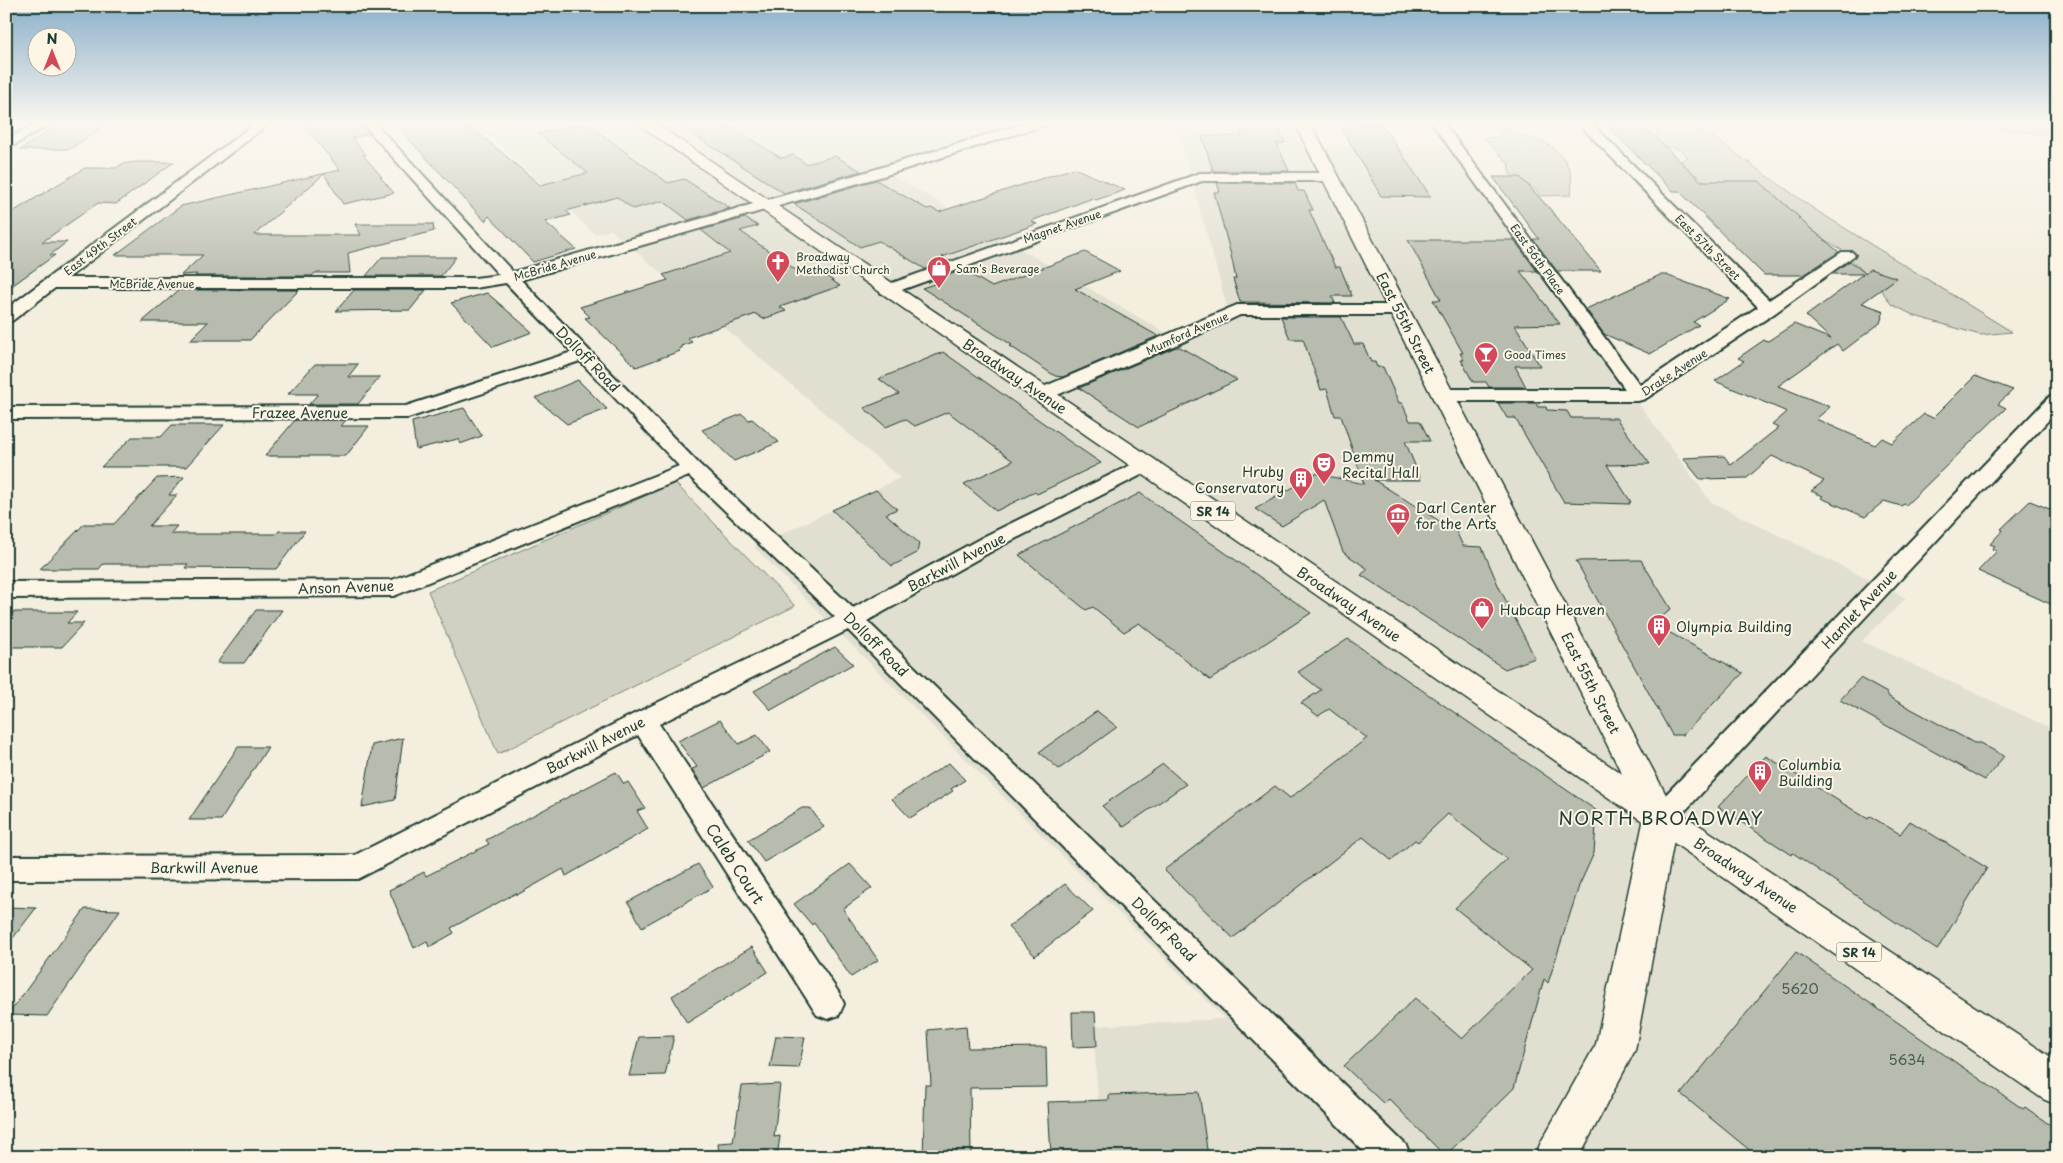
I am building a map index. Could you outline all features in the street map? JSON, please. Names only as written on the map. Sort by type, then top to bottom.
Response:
[{"type":"main road","name":"Broadway Avenue","points":[[723,176],[1661,818],[2057,1085]]},
{"type":"main road","name":"East 55th Street","points":[[1330,178],[1661,818]]},
{"type":"main road","points":[[1556,1157],[1615,1050],[1661,818]]},
{"type":"street","name":"East 49th Street","points":[[6,317],[193,176]]},
{"type":"street","name":"Dolloff Road","points":[[417,176],[510,278],[692,468],[851,619],[1394,1157]]},
{"type":"street","name":"McBride Avenue","points":[[51,283],[475,283],[510,278],[866,176]]},
{"type":"street","name":"East 56th Place","points":[[1477,176],[1638,395]]},
{"type":"street","name":"East 57th Street","points":[[1637,176],[1769,309]]},
{"type":"street","name":"Magnet Avenue","points":[[887,290],[1200,178],[1330,178]]},
{"type":"street","name":"Drake Avenue","points":[[1443,395],[1638,395],[1847,255]]},
{"type":"street","name":"Mumford Avenue","points":[[1043,394],[1177,338],[1238,310],[1399,310]]},
{"type":"street","name":"Frazee Avenue","points":[[6,413],[408,412],[584,354]]},
{"type":"street","name":"Hamlet Avenue","points":[[1661,818],[2057,400]]},
{"type":"street","name":"Barkwill Avenue","points":[[6,868],[358,867],[643,721],[851,619],[993,541],[1146,465]]},
{"type":"street","name":"Anson Avenue","points":[[6,590],[394,588],[692,468]]},
{"type":"street","name":"Caleb Court","points":[[643,721],[828,1004]]},
{"type":"shaded area","points":[[533,176],[894,176],[1168,334],[1227,307],[1191,176],[1471,176],[1711,502],[1906,598],[1862,641],[2057,731],[2057,1157],[1102,1157],[1093,1026],[1225,1019],[754,547],[900,478],[611,230],[595,234]]},
{"type":"shaded area","points":[[1514,176],[1571,176],[1571,195],[1540,196],[1536,190]]},
{"type":"shaded area","points":[[1698,176],[1768,176],[1814,209],[2012,332],[1980,335],[1915,316],[1891,304],[1882,291],[1842,250],[1817,235],[1737,201]]},
{"type":"shaded area","points":[[675,483],[795,606],[498,754],[428,591]]},
{"type":"building","points":[[71,176],[154,176],[116,204],[98,203],[42,242],[67,242],[50,255],[55,255],[6,290],[6,216]]},
{"type":"building","points":[[312,176],[321,176],[254,235],[361,235],[355,224],[433,224],[434,231],[348,253],[350,273],[315,273],[312,276],[181,275],[203,255],[115,255],[181,206]]},
{"type":"building","points":[[325,176],[381,176],[380,177],[394,193],[343,204]]},
{"type":"building","points":[[443,176],[530,176],[540,185],[575,176],[659,176],[668,183],[684,179],[730,208],[688,220],[663,201],[633,209],[617,197],[566,211],[571,215],[545,222],[576,249],[533,262],[489,216],[485,221]]},
{"type":"building","points":[[758,176],[843,176],[784,193]]},
{"type":"building","points":[[1049,176],[1093,176],[1125,190],[1096,200],[1093,198],[1031,221],[1037,224],[942,257],[949,261],[925,269],[879,241],[860,247],[794,204],[876,180],[927,209],[931,208],[939,212]]},
{"type":"building","points":[[1370,176],[1417,176],[1431,197],[1381,196]]},
{"type":"building","points":[[1658,176],[1696,176],[1701,181],[1759,181],[1800,218],[1798,218],[1839,252],[1804,275],[1764,275],[1679,191],[1673,191]]},
{"type":"building","points":[[1493,177],[1520,177],[1550,209],[1601,271],[1557,271],[1533,239],[1539,239]]},
{"type":"building","points":[[1217,183],[1295,183],[1298,191],[1304,191],[1313,210],[1309,210],[1335,267],[1340,267],[1352,296],[1332,296],[1335,303],[1240,302],[1233,279],[1236,279],[1231,255],[1214,192],[1220,192]]},
{"type":"building","points":[[745,218],[758,226],[740,231],[803,275],[818,270],[840,286],[780,307],[786,311],[763,319],[756,314],[687,338],[692,342],[681,346],[682,348],[678,349],[680,351],[636,367],[585,318],[590,317],[580,307],[668,280],[663,275],[730,253],[701,230]]},
{"type":"building","points":[[1408,240],[1514,240],[1537,271],[1520,271],[1560,324],[1515,325],[1540,366],[1515,366],[1526,387],[1489,387],[1486,382],[1473,382],[1461,360],[1464,360],[1460,353],[1463,353],[1433,300],[1441,300]]},
{"type":"building","points":[[1085,252],[1120,271],[1075,289],[1158,336],[1063,377],[1055,376],[1010,346],[1012,345],[922,288],[943,281],[939,278],[963,270],[992,287]]},
{"type":"building","points":[[382,257],[456,257],[441,276],[366,276]]},
{"type":"building","points":[[1850,261],[1865,273],[1870,269],[1897,278],[1862,303],[1884,311],[1880,323],[1843,351],[1837,344],[1778,386],[1830,407],[1816,419],[1875,445],[1882,438],[1892,443],[1924,414],[1933,418],[1975,376],[2013,390],[1998,404],[2006,408],[1906,505],[1901,506],[1884,501],[1865,517],[1821,498],[1823,496],[1811,491],[1824,481],[1772,456],[1747,478],[1700,479],[1683,458],[1724,456],[1731,465],[1778,428],[1772,425],[1787,412],[1715,381],[1744,361],[1738,358],[1764,340],[1768,341],[1794,324],[1831,339],[1806,316],[1863,274],[1831,274]]},
{"type":"building","points":[[1660,275],[1666,275],[1730,299],[1693,322],[1699,325],[1650,354],[1604,334],[1586,309]]},
{"type":"building","points":[[179,290],[299,290],[250,340],[190,340],[208,322],[142,322]]},
{"type":"building","points":[[354,290],[426,290],[410,310],[336,311]]},
{"type":"building","points":[[487,293],[532,332],[493,347],[451,303]]},
{"type":"building","points":[[1281,317],[1341,317],[1354,344],[1363,344],[1371,362],[1375,362],[1377,367],[1383,367],[1399,403],[1402,403],[1410,421],[1420,421],[1430,441],[1405,441],[1421,480],[1374,480],[1441,522],[1449,522],[1454,527],[1463,546],[1482,547],[1498,585],[1535,658],[1505,669],[1361,575],[1368,569],[1343,552],[1324,500],[1282,526],[1255,509],[1315,475],[1314,473],[1364,484],[1341,416],[1335,416],[1327,389],[1321,390],[1303,339],[1290,339]]},
{"type":"building","points":[[1176,347],[1180,347],[1237,380],[1139,427],[1079,388]]},
{"type":"building","points":[[943,352],[1101,463],[1037,494],[1035,492],[996,511],[964,484],[1013,461],[948,412],[915,426],[905,419],[886,427],[864,408],[899,394],[879,379]]},
{"type":"building","points":[[315,364],[358,364],[348,377],[380,377],[358,404],[309,404],[318,394],[288,394]]},
{"type":"building","points":[[578,380],[607,409],[567,424],[535,398]]},
{"type":"building","points":[[1498,403],[1536,403],[1538,407],[1546,407],[1547,410],[1567,411],[1571,418],[1616,418],[1650,464],[1607,465],[1631,502],[1629,502],[1630,504],[1564,502],[1515,418],[1507,418]]},
{"type":"building","points":[[464,408],[482,436],[460,444],[458,439],[416,449],[412,422]]},
{"type":"building","points":[[742,414],[749,420],[752,419],[779,442],[734,461],[702,430]]},
{"type":"building","points":[[295,420],[346,420],[341,426],[369,426],[346,456],[265,456]]},
{"type":"building","points":[[172,425],[224,425],[186,467],[101,467],[132,437],[161,437]]},
{"type":"building","points":[[184,477],[169,495],[177,495],[149,526],[177,526],[170,534],[276,534],[279,531],[305,531],[276,569],[185,568],[188,564],[103,564],[99,569],[40,569],[84,524],[114,524],[157,478]]},
{"type":"building","points":[[876,490],[897,509],[886,514],[919,543],[917,553],[892,566],[832,510]]},
{"type":"building","points":[[1140,493],[1311,613],[1210,680],[1139,623],[1124,632],[1093,607],[1086,610],[1019,555]]},
{"type":"building","points":[[2030,501],[2057,512],[2057,607],[1978,571],[1997,551],[1992,549],[1995,546],[1990,544],[2003,530],[2001,529]]},
{"type":"building","name":"Olympia Building","points":[[1641,560],[1671,609],[1654,624],[1743,673],[1683,735],[1672,735],[1576,561]]},
{"type":"building","points":[[256,610],[282,610],[244,663],[217,663]]},
{"type":"building","points":[[6,612],[77,612],[67,623],[84,623],[62,647],[6,647]]},
{"type":"building","points":[[1348,639],[1597,811],[1594,853],[1579,886],[1548,983],[1544,979],[1514,1088],[1445,1156],[1389,1099],[1384,1104],[1344,1066],[1415,998],[1462,1039],[1532,970],[1455,908],[1507,859],[1448,814],[1418,842],[1415,840],[1391,860],[1363,837],[1233,938],[1164,870],[1275,786],[1290,798],[1367,738],[1329,709],[1318,716],[1301,703],[1321,690],[1298,672]]},
{"type":"building","points":[[835,647],[853,664],[771,710],[754,691]]},
{"type":"building","points":[[1860,678],[1887,693],[1889,697],[1974,743],[1980,743],[2004,756],[1985,780],[1840,700]]},
{"type":"building","points":[[1097,711],[1117,727],[1059,769],[1039,752]]},
{"type":"building","points":[[720,720],[739,744],[757,735],[770,752],[704,788],[692,769],[697,767],[678,741]]},
{"type":"building","points":[[403,738],[395,800],[362,807],[372,745]]},
{"type":"building","points":[[238,747],[268,747],[221,820],[189,820]]},
{"type":"building","points":[[1766,756],[1868,819],[1870,816],[1900,834],[1910,821],[1987,868],[1937,950],[1793,853],[1792,855],[1718,807]]},
{"type":"building","points":[[949,763],[965,780],[951,789],[953,791],[910,818],[892,799]]},
{"type":"building","points":[[1163,764],[1186,784],[1124,827],[1102,806]]},
{"type":"building","points":[[616,772],[624,784],[628,782],[645,808],[637,811],[648,829],[566,876],[563,869],[517,895],[516,893],[451,928],[454,933],[429,947],[427,941],[414,948],[389,890],[424,872],[426,876],[489,844],[486,840]]},
{"type":"building","points":[[802,808],[810,808],[824,827],[764,862],[748,840]]},
{"type":"building","points":[[698,864],[713,887],[642,927],[628,902]]},
{"type":"building","points":[[850,864],[872,888],[843,909],[878,960],[851,977],[814,923],[812,925],[794,904]]},
{"type":"building","points":[[1065,884],[1093,911],[1035,956],[1008,927]]},
{"type":"building","points":[[6,907],[36,908],[6,947]]},
{"type":"building","points":[[85,909],[120,910],[47,1016],[8,1015]]},
{"type":"building","points":[[752,947],[768,972],[687,1023],[672,996]]},
{"type":"building","points":[[1796,952],[2023,1109],[2025,1107],[2057,1130],[2057,1157],[1758,1157],[1681,1094]]},
{"type":"building","points":[[1072,1012],[1095,1012],[1097,1046],[1073,1047]]},
{"type":"building","points":[[966,1026],[968,1048],[1046,1047],[1047,1087],[970,1088],[971,1157],[923,1157],[925,1085],[931,1085],[928,1030]]},
{"type":"building","points":[[674,1036],[665,1075],[629,1076],[639,1037]]},
{"type":"building","points":[[776,1036],[805,1037],[799,1068],[770,1067]]},
{"type":"building","points":[[780,1084],[774,1137],[780,1136],[777,1157],[719,1157],[718,1143],[733,1142],[742,1086]]},
{"type":"building","points":[[1199,1092],[1208,1157],[1051,1157],[1048,1102],[1109,1100],[1109,1095]]},
{"type":"place","name":"Broadway Methodist Church","points":[[778,283]]},
{"type":"place","name":"Sam's Beverage","points":[[939,289]]},
{"type":"place","name":"Good Times","points":[[1486,375]]},
{"type":"place","name":"Demmy Recital Hall","points":[[1324,485]]},
{"type":"place","name":"Hruby Conservatory","points":[[1301,500]]},
{"type":"place","name":"Darl Center for the Arts","points":[[1398,536]]},
{"type":"place","name":"Hubcap Heaven","points":[[1482,630]]},
{"type":"place","name":"Olympia Building","points":[[1659,647]]},
{"type":"place","name":"Columbia Building","points":[[1760,793]]},
{"type":"district","name":"NORTH BROADWAY","points":[[1661,817]]}]
